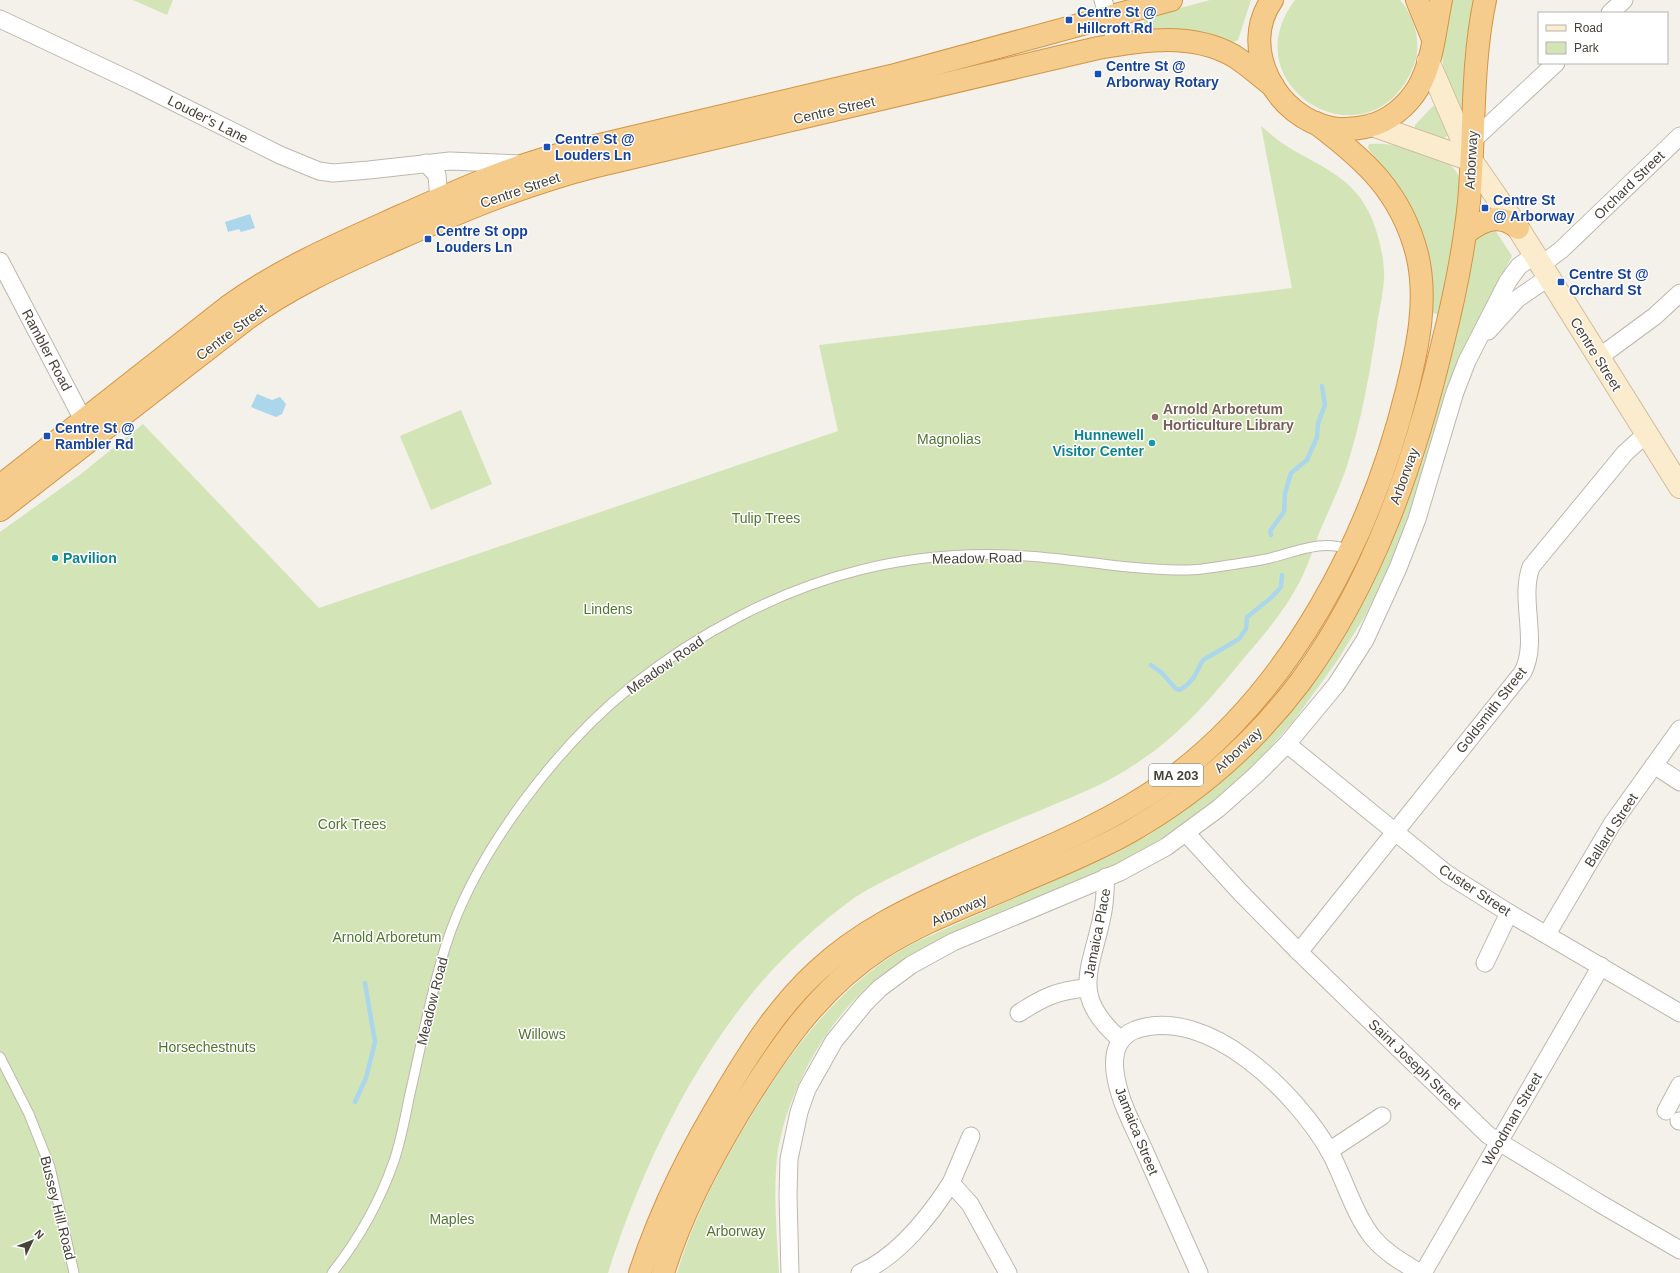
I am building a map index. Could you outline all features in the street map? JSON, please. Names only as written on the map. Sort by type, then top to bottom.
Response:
[{"type":"highway","name":"Centre Street","points":[[0,510],[224,311],[268,280],[314,255],[439,200],[525,164],[890,76],[1106,9],[1171,0]]},
{"type":"highway","name":"Centre Street","points":[[1272,0],[1262,17],[1258,40],[1260,58],[1273,86]]},
{"type":"highway","points":[[1417,0],[1433,39]]},
{"type":"highway","points":[[1433,39],[1441,0]]},
{"type":"highway","name":"Arborway","points":[[663,1273],[690,1202],[716,1150],[775,1054],[803,1017],[831,987],[874,953],[908,933],[1096,849],[1159,814],[1227,761],[1268,721],[1290,695],[1321,651],[1349,603],[1378,544],[1402,485],[1422,424],[1440,354],[1465,234],[1478,48],[1485,0]]},
{"type":"highway","name":"Centre Street","points":[[0,486],[89,430],[255,317],[283,294],[325,272],[490,199],[540,181],[1117,45],[1171,40],[1201,44],[1234,56],[1273,86],[1290,106],[1316,123],[1339,129],[1357,128],[1372,125],[1394,114],[1409,100],[1420,84],[1428,61],[1433,39]]},
{"type":"highway","name":"Arborway","points":[[640,1273],[664,1208],[687,1159],[760,1039],[779,1013],[808,980],[842,949],[884,921],[905,910],[1093,826],[1141,799],[1191,763],[1229,729],[1274,676],[1309,623],[1349,550],[1380,483],[1403,408],[1414,363],[1419,332],[1421,281],[1417,254],[1410,234],[1402,215],[1389,192],[1355,153],[1316,123]]},
{"type":"highway","points":[[1465,234],[1480,223],[1496,219],[1508,220],[1518,228]]},
{"type":"main road","name":"Centre Street","points":[[1428,61],[1472,151],[1598,358],[1680,487]]},
{"type":"main road","name":"Centre Street","points":[[1372,125],[1472,151]]},
{"type":"street","points":[[1611,12],[1624,0]]},
{"type":"street","points":[[1106,9],[1117,45]]},
{"type":"street","name":"Louder's Lane","points":[[0,20],[138,84],[280,155],[319,171],[333,173],[463,160],[525,164]]},
{"type":"street","points":[[1472,151],[1555,64]]},
{"type":"street","name":"Orchard Street","points":[[1542,266],[1561,250],[1680,136]]},
{"type":"street","points":[[426,163],[437,175],[439,200]]},
{"type":"street","name":"Rambler Road","points":[[0,261],[89,430]]},
{"type":"street","name":"Arborway","points":[[790,1273],[788,1188],[789,1159],[794,1134],[807,1089],[834,1041],[847,1023],[880,988],[911,965],[928,955],[953,942],[1106,877],[1166,847],[1240,790],[1287,744],[1340,680],[1354,658],[1376,617],[1417,519],[1455,392],[1473,347],[1508,281],[1519,266],[1542,266]]},
{"type":"street","name":"Arborway","points":[[1473,347],[1517,299],[1542,266]]},
{"type":"street","points":[[1598,358],[1655,316],[1680,294]]},
{"type":"street","name":"Goldsmith Street","points":[[1299,952],[1523,672],[1529,654],[1526,586],[1531,567],[1625,452],[1646,434]]},
{"type":"street","name":"Ballard Street","points":[[1547,934],[1612,824],[1680,729]]},
{"type":"street","name":"Custer Street","points":[[1287,744],[1447,874],[1509,913],[1680,1013]]},
{"type":"street","points":[[1654,765],[1680,782]]},
{"type":"street","name":"Saint Joseph Street","points":[[1186,833],[1230,882],[1299,952],[1488,1135],[1680,1250]]},
{"type":"street","name":"Jamaica Place","points":[[1106,877],[1103,912],[1086,988],[1095,1012],[1121,1040]]},
{"type":"street","points":[[1485,963],[1509,913]]},
{"type":"street","name":"Woodman Street","points":[[1424,1273],[1498,1142],[1601,966]]},
{"type":"street","name":"Jamaica Place","points":[[1019,1013],[1041,999],[1056,993],[1086,988]]},
{"type":"street","points":[[1121,1040],[1137,1030],[1154,1025],[1172,1025],[1195,1030],[1220,1040],[1245,1058],[1278,1088],[1306,1119],[1329,1151],[1359,1214],[1374,1239],[1395,1258],[1420,1273]]},
{"type":"street","name":"Jamaica Street","points":[[1121,1040],[1115,1054],[1115,1071],[1124,1106],[1199,1273]]},
{"type":"street","points":[[1675,1118],[1680,1085]]},
{"type":"street","points":[[1329,1151],[1382,1116]]},
{"type":"street","points":[[860,1273],[884,1257],[910,1236],[932,1212],[951,1183],[971,1136]]},
{"type":"street","points":[[951,1183],[970,1204],[1008,1273]]},
{"type":"lane","name":"Meadow Road","points":[[332,1273],[351,1247],[373,1210],[395,1159],[432,990],[447,942],[466,895],[489,853],[515,813],[572,743],[632,686],[705,637],[770,601],[794,591],[862,569],[917,560],[965,555],[1008,555],[1058,558],[1112,565],[1186,570],[1263,560],[1328,544],[1349,550]]},
{"type":"lane","name":"Bussey Hill Road","points":[[0,1057],[29,1114],[50,1167],[74,1273]]},
{"type":"green space","points":[[133,0],[173,0],[167,15]]},
{"type":"green space","points":[[1210,0],[1251,0],[1238,40],[1230,44],[1147,30],[1143,26],[1144,20],[1147,17]]},
{"type":"green space","points":[[1295,0],[1400,0],[1410,14],[1413,22],[1416,31],[1417,48],[1414,65],[1394,97],[1368,112],[1340,115],[1314,106],[1292,87],[1279,62],[1279,32]]},
{"type":"green space","points":[[1451,0],[1477,0],[1463,111],[1460,110],[1444,70],[1442,56]]},
{"type":"green space","points":[[1433,106],[1437,107],[1449,135],[1442,139],[1415,128],[1415,125]]},
{"type":"green space","name":"Arnold Arboretum","points":[[1261,126],[1279,141],[1332,172],[1355,191],[1364,203],[1375,226],[1384,264],[1383,291],[1361,416],[1343,477],[1302,577],[1293,593],[1281,613],[1196,714],[1169,739],[1127,770],[1072,797],[965,842],[884,881],[854,898],[806,937],[772,971],[740,1008],[712,1049],[686,1092],[662,1137],[642,1182],[608,1273],[0,1273],[0,532],[81,474],[143,424],[319,608],[838,431],[819,345],[1292,288]]},
{"type":"green space","points":[[1369,144],[1405,147],[1433,155],[1453,168],[1459,177],[1460,186],[1456,230],[1440,315],[1433,313],[1433,294],[1393,181],[1369,150]]},
{"type":"green space","name":"Arborway","points":[[1493,227],[1512,256],[1457,364],[1407,522],[1386,573],[1365,616],[1337,661],[1293,722],[1252,767],[1220,796],[1161,839],[1121,862],[923,948],[891,968],[869,985],[846,1009],[830,1029],[816,1051],[793,1098],[785,1122],[779,1147],[775,1183],[779,1273],[677,1273],[691,1232],[709,1193],[728,1155],[750,1118],[783,1066],[821,1018],[842,996],[865,976],[916,942],[1114,854],[1149,835],[1209,792],[1233,771],[1279,723],[1395,531],[1423,460],[1446,379],[1466,292],[1476,237]]},
{"type":"green space","points":[[461,410],[492,484],[431,510],[400,436]]},
{"type":"water","points":[[250,214],[255,228],[241,232],[239,229],[228,232],[225,222]]},
{"type":"water","points":[[257,394],[272,400],[280,397],[286,404],[282,414],[276,417],[251,407]]},
{"type":"waterway","points":[[1271,535],[1270,531],[1284,512],[1285,493],[1291,473],[1307,460],[1317,437],[1318,423],[1325,405],[1322,386]]},
{"type":"waterway","points":[[1151,665],[1161,672],[1176,689],[1180,690],[1194,677],[1203,660],[1239,639],[1246,629],[1247,617],[1271,598],[1281,587],[1282,575]]},
{"type":"waterway","points":[[355,1102],[366,1078],[375,1042],[365,983]]},
{"type":"place","name":"Centre St @ Hillcroft Rd","points":[[1069,20]]},
{"type":"place","name":"Centre St @ Arborway Rotary","points":[[1098,74]]},
{"type":"place","name":"Centre St @ Louders Ln","points":[[547,147]]},
{"type":"place","name":"Centre St @ Arborway","points":[[1485,208]]},
{"type":"place","name":"Centre St opp Louders Ln","points":[[428,239]]},
{"type":"place","name":"Centre St @ Orchard St","points":[[1561,282]]},
{"type":"place","name":"Arnold Arboretum Horticulture Library","points":[[1155,417]]},
{"type":"place","name":"Centre St @ Rambler Rd","points":[[47,436]]},
{"type":"place","name":"Hunnewell Visitor Center","points":[[1152,443]]},
{"type":"place","name":"Pavilion","points":[[55,558]]},
{"type":"park label","name":"Magnolias","points":[[949,439]]},
{"type":"park label","name":"Tulip Trees","points":[[766,518]]},
{"type":"park label","name":"Lindens","points":[[608,609]]},
{"type":"park label","name":"Cork Trees","points":[[352,824]]},
{"type":"park label","name":"Willows","points":[[542,1034]]},
{"type":"park label","name":"Horsechestnuts","points":[[207,1047]]},
{"type":"park label","name":"Maples","points":[[452,1219]]}]
